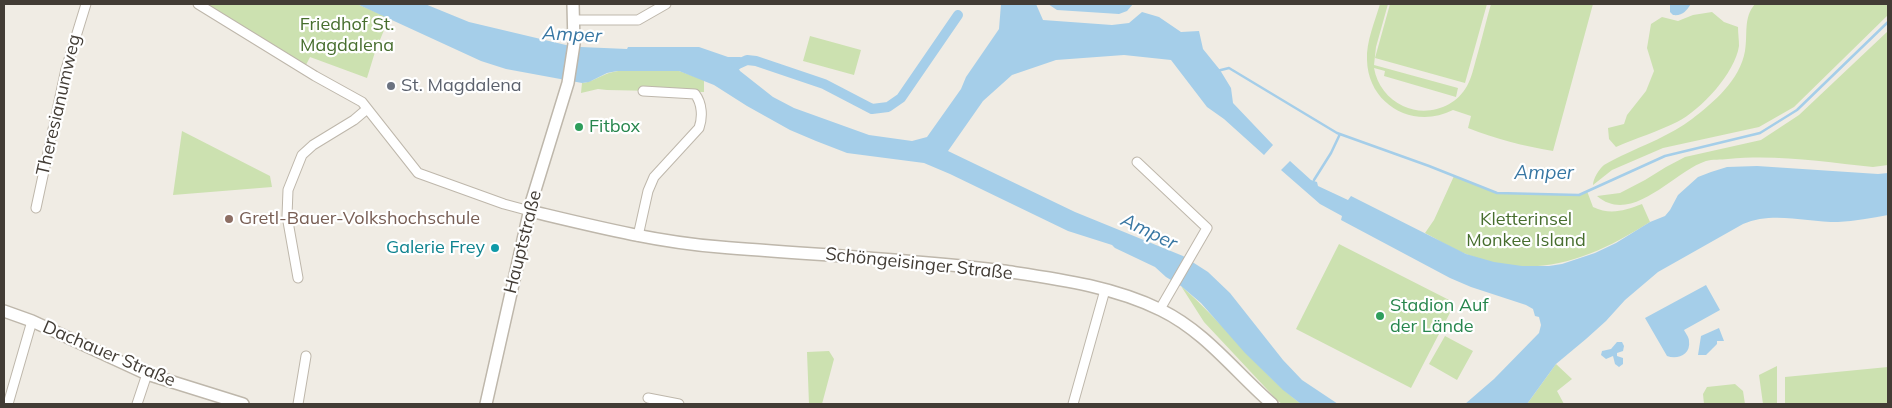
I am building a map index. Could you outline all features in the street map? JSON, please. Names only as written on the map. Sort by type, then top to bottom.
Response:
[{"type":"street","name":"Theresianumweg","points":[[36,208],[66,69],[86,4]]},
{"type":"street","points":[[198,4],[315,76],[354,96],[367,109],[418,173],[504,204],[530,211]]},
{"type":"street","name":"Hauptstraße","points":[[486,404],[530,211],[568,82],[574,44],[573,4]]},
{"type":"street","points":[[574,20],[638,20],[666,4]]},
{"type":"street","points":[[638,236],[648,191],[654,177],[699,128],[702,120],[700,100],[695,94],[643,91]]},
{"type":"street","points":[[298,278],[287,216],[288,190],[297,166],[302,155],[307,150],[367,109]]},
{"type":"street","points":[[1137,162],[1207,228],[1160,309]]},
{"type":"street","name":"Schöngeisinger Straße","points":[[530,211],[638,236],[718,247],[965,266],[1073,282],[1106,290],[1160,309],[1191,327],[1265,402]]},
{"type":"street","points":[[1073,404],[1106,290]]},
{"type":"street","name":"Dachauer Straße","points":[[4,311],[32,321],[147,374],[243,404]]},
{"type":"street","points":[[8,404],[32,321]]},
{"type":"street","points":[[298,404],[306,356]]},
{"type":"street","points":[[137,404],[147,374]]},
{"type":"street","points":[[648,398],[679,404]]},
{"type":"green space","name":"Friedhof St. Magdalena","points":[[207,4],[357,4],[389,18],[367,78],[310,57],[306,65]]},
{"type":"green space","points":[[1380,4],[1388,4],[1376,47],[1374,65],[1458,88],[1456,97],[1384,76],[1385,71],[1374,68],[1381,86],[1393,100],[1403,106],[1421,111],[1448,105],[1462,94],[1473,71],[1491,4],[1593,4],[1553,151],[1510,142],[1468,128],[1471,116],[1453,110],[1423,117],[1409,115],[1384,101],[1375,90],[1369,76],[1367,60],[1369,39]]},
{"type":"green space","points":[[1390,4],[1487,4],[1465,83],[1375,58]]},
{"type":"green space","points":[[1755,4],[1888,4],[1888,15],[1794,107],[1759,127],[1663,148],[1612,170],[1593,185],[1597,174],[1604,165],[1684,125],[1725,90],[1742,62],[1746,45],[1747,21]]},
{"type":"green space","points":[[1712,12],[1724,22],[1738,27],[1739,46],[1731,68],[1724,79],[1706,100],[1677,122],[1616,147],[1609,139],[1608,128],[1624,124],[1627,115],[1646,91],[1654,71],[1647,48],[1651,24],[1662,17],[1678,21],[1693,15]]},
{"type":"green space","points":[[1888,31],[1888,165],[1873,167],[1764,157],[1711,160],[1693,167],[1638,201],[1624,205],[1610,204],[1597,196],[1620,193],[1685,157],[1761,140],[1799,115]]},
{"type":"green space","points":[[810,36],[861,50],[854,75],[803,61]]},
{"type":"green space","points":[[623,70],[679,71],[704,80],[704,92],[598,89],[581,93],[582,83],[609,73]]},
{"type":"green space","points":[[182,131],[270,176],[272,187],[173,195]]},
{"type":"green space","name":"Kletterinsel Monkee Island","points":[[1454,176],[1497,193],[1579,195],[1587,191],[1593,207],[1605,211],[1623,210],[1642,204],[1650,222],[1606,247],[1562,262],[1539,266],[1516,266],[1492,262],[1461,252],[1425,233],[1434,220]]},
{"type":"green space","points":[[1339,244],[1455,303],[1411,388],[1296,329]]},
{"type":"green space","points":[[1181,286],[1212,315],[1269,376],[1301,404],[1282,404],[1278,401],[1204,322]]},
{"type":"green space","points":[[1445,336],[1473,351],[1457,380],[1429,364]]},
{"type":"green space","points":[[829,351],[834,359],[822,404],[809,404],[807,352]]},
{"type":"green space","points":[[1556,364],[1572,379],[1557,391],[1564,404],[1527,404]]},
{"type":"green space","points":[[1777,366],[1777,404],[1763,404],[1759,375]]},
{"type":"green space","points":[[1888,367],[1888,404],[1785,404],[1785,377]]},
{"type":"green space","points":[[1735,384],[1743,391],[1745,404],[1704,404],[1703,394],[1707,387]]},
{"type":"water","points":[[357,4],[425,4],[469,22],[566,45],[627,49],[628,47],[699,47],[728,57],[740,57],[747,60],[745,65],[739,69],[740,71],[773,97],[794,108],[869,135],[912,141],[927,137],[961,89],[966,77],[999,29],[1001,4],[1036,4],[1043,20],[1112,25],[1129,23],[1142,12],[1159,17],[1181,32],[1199,31],[1203,49],[1220,70],[1231,88],[1233,103],[1273,145],[1264,155],[1224,119],[1207,107],[1171,60],[1124,55],[1056,60],[1012,75],[983,101],[948,151],[1075,212],[1183,256],[1208,272],[1230,293],[1283,360],[1302,380],[1338,404],[1301,404],[1283,390],[1245,353],[1201,303],[1155,267],[1112,245],[1068,231],[924,163],[847,153],[790,130],[714,85],[679,71],[617,71],[582,83],[506,69],[481,61]]},
{"type":"water","points":[[1048,4],[1133,4],[1127,11],[1119,14],[1057,10]]},
{"type":"water","points":[[1670,4],[1691,4],[1684,12],[1679,15],[1673,15],[1670,12]]},
{"type":"water","points":[[1290,161],[1311,180],[1317,182],[1318,186],[1348,200],[1351,196],[1466,254],[1494,262],[1522,266],[1562,264],[1595,253],[1616,243],[1650,222],[1665,216],[1678,195],[1698,177],[1727,167],[1757,166],[1878,174],[1888,173],[1888,215],[1838,222],[1766,218],[1743,224],[1658,272],[1625,300],[1606,321],[1556,364],[1527,404],[1465,404],[1494,379],[1539,333],[1541,325],[1539,317],[1535,316],[1533,309],[1526,305],[1450,278],[1341,220],[1342,216],[1320,204],[1281,170]]},
{"type":"water","points":[[1706,285],[1720,310],[1684,330],[1689,341],[1686,353],[1679,357],[1667,356],[1645,318]]},
{"type":"water","points":[[1719,328],[1724,341],[1717,341],[1717,344],[1706,355],[1698,355],[1701,336]]},
{"type":"water","points":[[1617,342],[1622,342],[1624,346],[1623,351],[1617,353],[1617,356],[1623,358],[1623,364],[1619,367],[1615,364],[1613,356],[1606,359],[1601,355],[1602,351],[1611,349]]},
{"type":"waterway","name":"Amper","points":[[736,65],[747,60],[756,61],[824,84],[872,109],[888,107],[901,98],[958,15]]},
{"type":"waterway","name":"Amper","points":[[1217,71],[1229,68],[1337,133],[1497,193],[1579,195],[1665,156],[1760,133],[1797,110],[1888,22]]},
{"type":"waterway","points":[[1314,180],[1331,153],[1340,134]]},
{"type":"place","name":"St. Magdalena","points":[[391,86]]},
{"type":"place","name":"Fitbox","points":[[579,127]]},
{"type":"place","name":"Gretl-Bauer-Volkshochschule","points":[[229,219]]},
{"type":"place","name":"Galerie Frey","points":[[495,248]]},
{"type":"place","name":"Stadion Auf der Lände","points":[[1380,316]]}]
